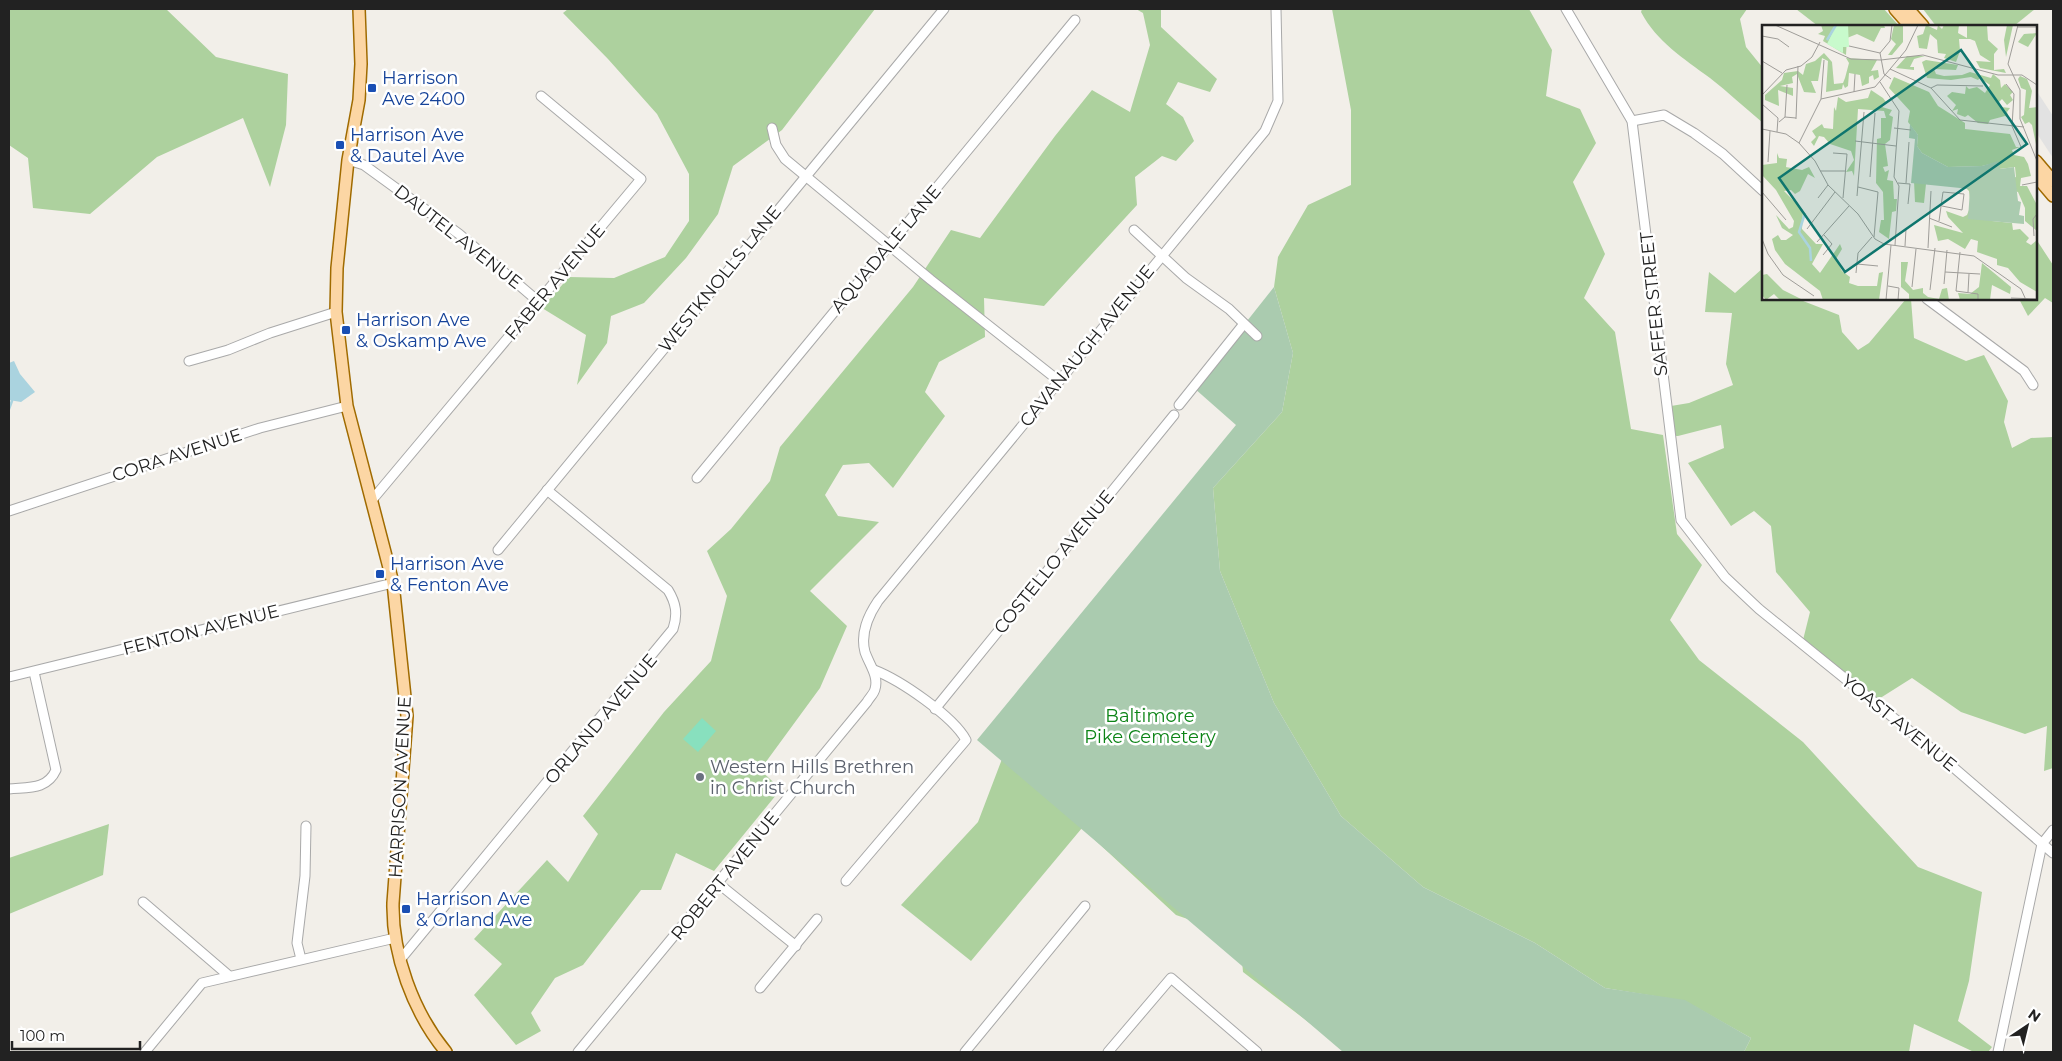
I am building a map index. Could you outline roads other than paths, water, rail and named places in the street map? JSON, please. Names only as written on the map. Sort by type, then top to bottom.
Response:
[{"type":"main road","name":"HARRISON AVENUE","points":[[359,9],[361,64],[359,100],[348,160],[337,268],[336,312],[347,406],[394,583],[407,716],[393,902],[395,938],[400,960],[422,1016],[446,1052]]},
{"type":"main road","points":[[1895,9],[1909,25]]},
{"type":"main road","points":[[1908,9],[1922,25]]},
{"type":"main road","points":[[2037,161],[2053,181]]},
{"type":"main road","points":[[2037,177],[2053,196]]},
{"type":"street","name":"WESTKNOLLS LANE","points":[[498,550],[944,9]]},
{"type":"street","name":"CAVANAUGH AVENUE","points":[[874,670],[866,653],[864,641],[866,622],[871,611],[1264,131],[1278,101],[1276,9]]},
{"type":"street","name":"SAFFER STREET","points":[[1566,9],[1632,121],[1678,498],[1678,511],[1681,520],[1707,556],[1742,594]]},
{"type":"street","name":"AQUADALE LANE","points":[[697,478],[1074,20]]},
{"type":"street","name":"FABER AVENUE","points":[[372,500],[641,179],[541,96]]},
{"type":"street","points":[[1632,121],[1664,115],[1694,133],[1722,154],[1762,190]]},
{"type":"street","points":[[772,128],[780,153],[806,176],[889,245],[1059,380]]},
{"type":"street","name":"DAUTEL AVENUE","points":[[348,160],[364,164],[459,234],[539,302]]},
{"type":"street","points":[[1134,230],[1163,254],[1186,278],[1228,310],[1257,336]]},
{"type":"street","points":[[1928,300],[2024,371],[2033,385]]},
{"type":"street","points":[[190,361],[228,350],[270,333],[336,312]]},
{"type":"street","points":[[1179,405],[1243,325]]},
{"type":"street","name":"CORA AVENUE","points":[[9,511],[260,428],[347,406]]},
{"type":"street","name":"COSTELLO AVENUE","points":[[935,708],[1174,415]]},
{"type":"street","name":"ORLAND AVENUE","points":[[400,960],[674,629],[676,613],[668,590],[547,490]]},
{"type":"street","name":"FENTON AVENUE","points":[[9,677],[394,583]]},
{"type":"street","name":"YOAST AVENUE","points":[[1742,594],[1932,749],[2053,853]]},
{"type":"street","points":[[846,881],[966,740],[959,728],[935,708],[892,677],[874,670]]},
{"type":"street","name":"ROBERT AVENUE","points":[[578,1052],[719,884],[867,702],[876,688],[874,670]]},
{"type":"street","points":[[9,789],[40,786],[49,782],[56,770],[34,672]]},
{"type":"street","points":[[301,959],[297,943],[305,876],[306,826]]},
{"type":"street","points":[[1998,1052],[2042,844],[2053,830]]},
{"type":"street","points":[[719,884],[796,946]]},
{"type":"street","points":[[143,902],[228,975]]},
{"type":"street","points":[[965,1052],[1085,906]]},
{"type":"street","points":[[760,988],[817,919]]},
{"type":"street","points":[[144,1052],[202,983],[228,975],[395,938]]},
{"type":"street","points":[[1108,1052],[1171,978],[1257,1052]]},
{"type":"water","points":[[14,361],[20,374],[35,392],[21,402],[9,400],[9,363]]},
{"type":"waterway","points":[[9,409],[12,401]]},
{"type":"place","name":"Harrison Ave 2400","points":[[372,88]]},
{"type":"place","name":"Harrison Ave & Dautel Ave","points":[[340,145]]},
{"type":"place","name":"Harrison Ave & Oskamp Ave","points":[[346,330]]},
{"type":"place","name":"Harrison Ave & Fenton Ave","points":[[380,574]]},
{"type":"place","name":"Western Hills Brethren in Christ Church","points":[[700,777]]},
{"type":"place","name":"Harrison Ave & Orland Ave","points":[[406,909]]},
{"type":"park label","name":"Baltimore Pike Cemetery","points":[[1150,726]]}]
